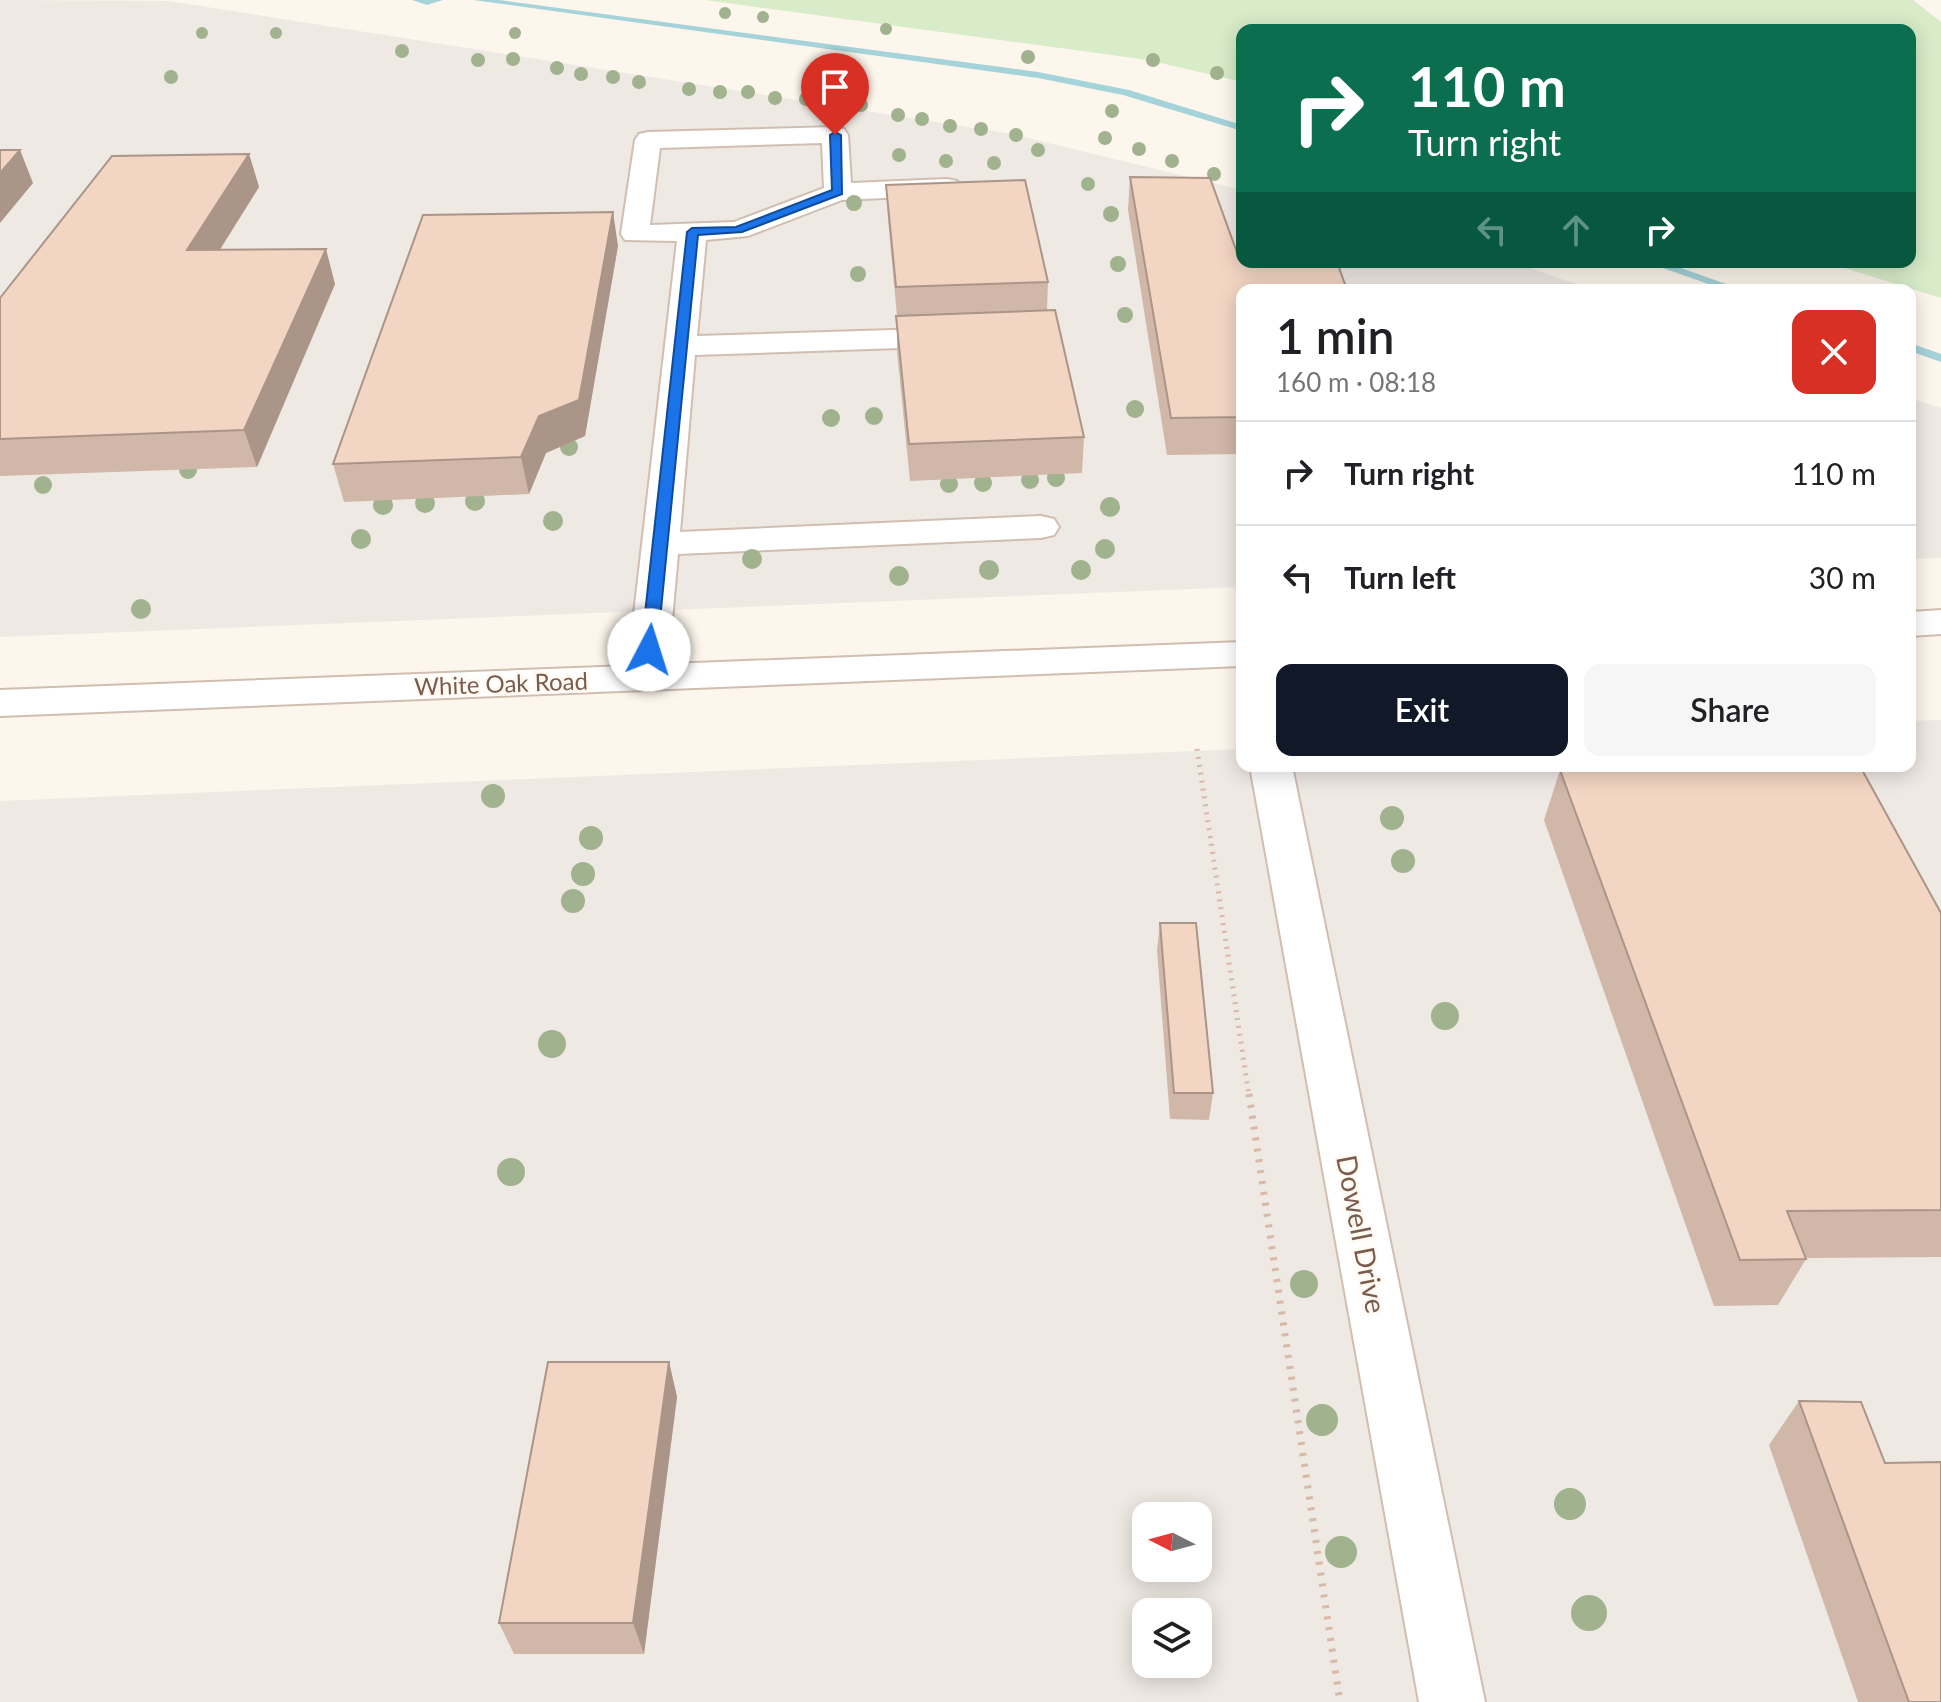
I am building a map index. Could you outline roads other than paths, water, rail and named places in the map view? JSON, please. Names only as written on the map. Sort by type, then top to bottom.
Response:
[{"type":"street","points":[[838,192],[835,135],[648,140],[635,234],[738,230],[838,192],[978,185]]},
{"type":"street","points":[[647,677],[692,232]]},
{"type":"street","points":[[679,346],[982,336]]},
{"type":"street","points":[[659,544],[1041,527]]},
{"type":"street","points":[[1916,624],[1941,622]]},
{"type":"street","name":"White Oak Road","points":[[0,703],[1236,654]]},
{"type":"street","name":"Dowell Drive","points":[[1272,772],[1452,1702]]},
{"type":"waterway","points":[[417,0],[438,0]]},
{"type":"waterway","points":[[478,0],[1038,75],[1125,92],[1236,126]]},
{"type":"waterway","points":[[1670,268],[1719,284]]},
{"type":"waterway","points":[[1916,349],[1941,358]]}]
